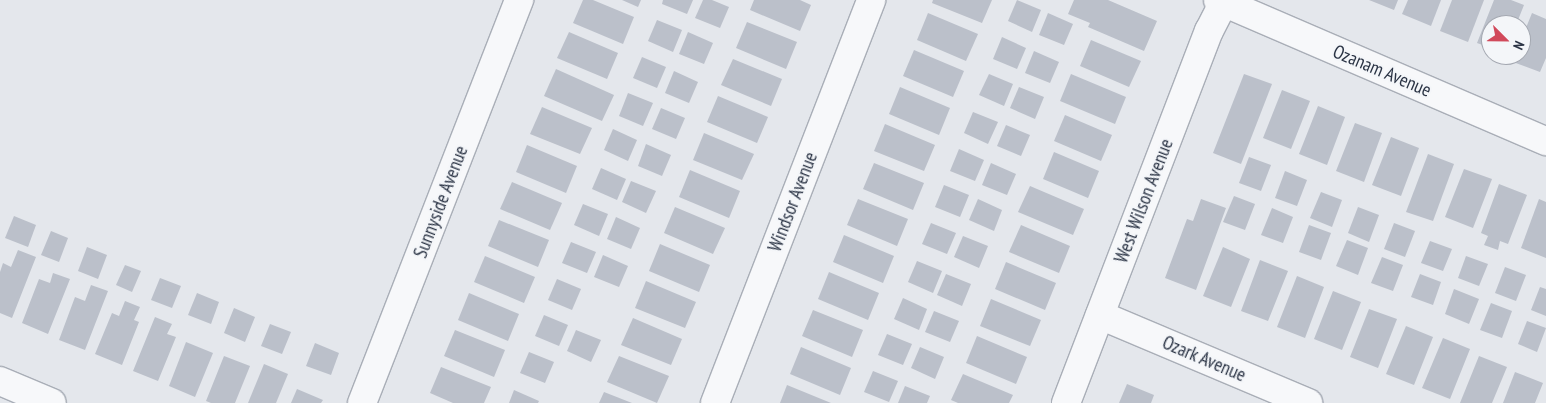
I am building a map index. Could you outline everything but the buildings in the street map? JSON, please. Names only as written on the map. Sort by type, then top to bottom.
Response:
[{"type":"street","name":"Sunnyside Avenue","points":[[362,403],[519,0]]},
{"type":"street","name":"Windsor Avenue","points":[[715,403],[872,0]]},
{"type":"street","name":"Ozanam Avenue","points":[[1222,1],[1546,142]]},
{"type":"street","name":"West Wilson Avenue","points":[[1066,403],[1222,1]]},
{"type":"street","name":"Ozark Avenue","points":[[1100,315],[1308,403]]},
{"type":"street","points":[[0,381],[52,403]]}]
